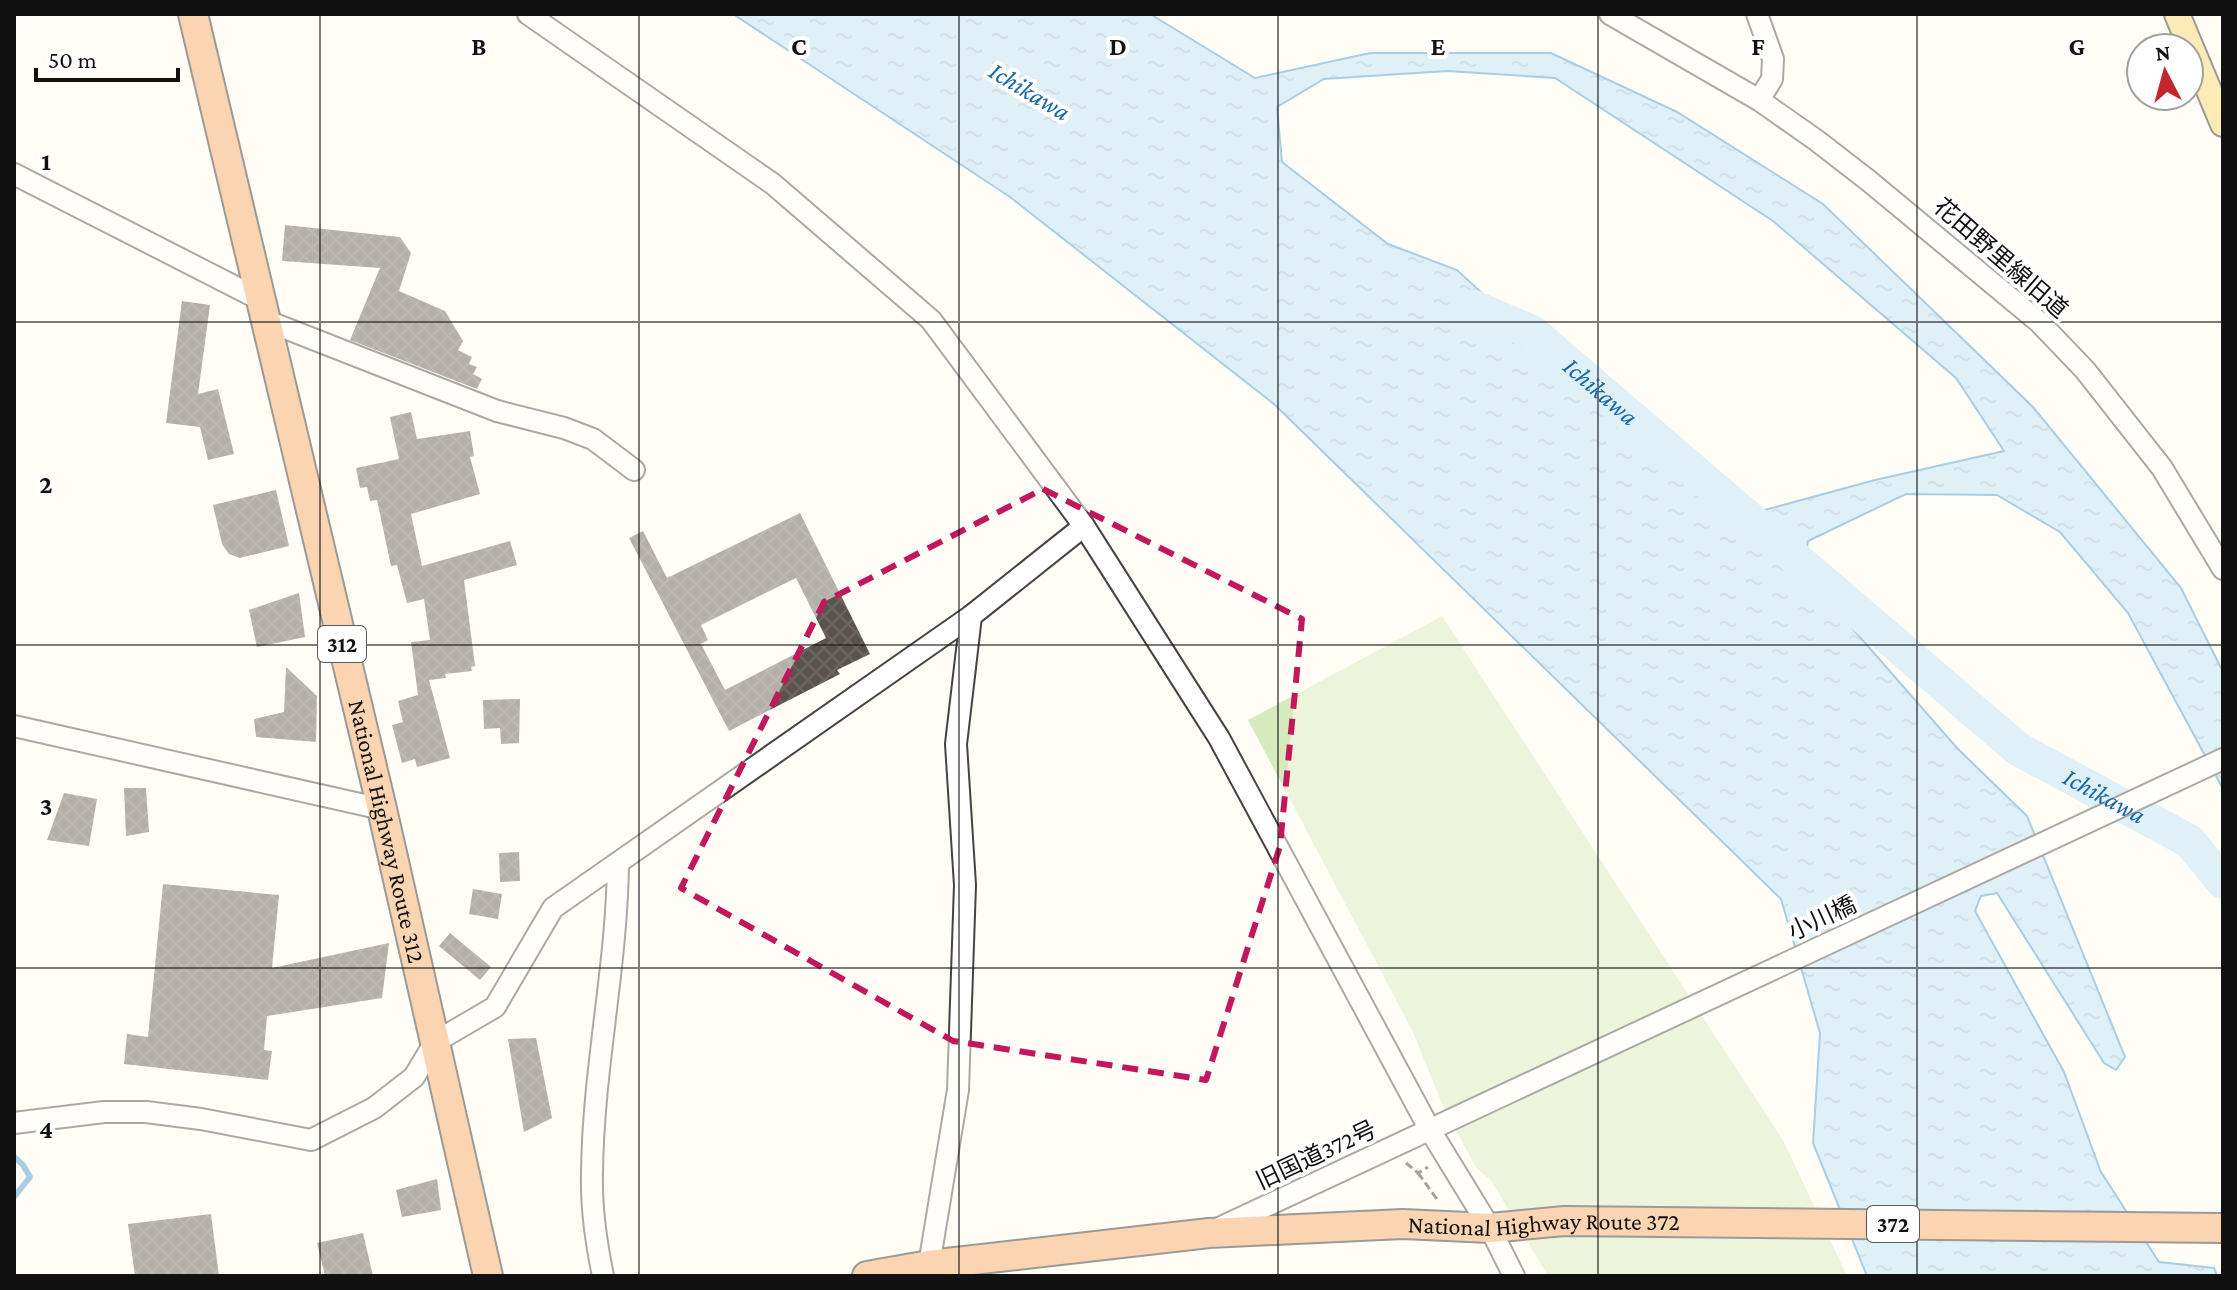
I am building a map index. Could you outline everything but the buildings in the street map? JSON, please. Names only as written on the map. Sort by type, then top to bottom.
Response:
[{"type":"highway","name":"National Highway Route 312","points":[[193,14],[382,809],[488,1276]]},
{"type":"highway","name":"National Highway Route 372","points":[[882,1275],[929,1265],[1209,1233],[1403,1224],[1490,1228],[1564,1221],[2223,1228]]},
{"type":"main road","points":[[2177,14],[2223,124]]},
{"type":"street","points":[[528,14],[773,184],[931,320],[1084,526],[1219,738],[1437,1128],[1514,1276]]},
{"type":"street","name":"花田野里線旧道","points":[[1610,14],[1759,100],[1869,181],[2039,322],[2085,370],[2162,468],[2223,569]]},
{"type":"street","points":[[1757,14],[1773,59],[1772,79],[1759,100]]},
{"type":"street","points":[[14,174],[264,310],[497,411],[564,428],[593,439],[634,470]]},
{"type":"street","points":[[14,1123],[104,1112],[146,1112],[311,1140],[374,1108],[414,1077],[435,1042],[495,1007],[553,908],[971,616],[1084,526]]},
{"type":"street","points":[[929,1265],[958,1090],[965,885],[956,744],[971,616]]},
{"type":"street","points":[[14,726],[382,809]]},
{"type":"street","name":"小川橋","points":[[1437,1128],[2223,759]]},
{"type":"street","points":[[603,1276],[595,1234],[592,1174],[598,1065],[618,912],[618,863]]},
{"type":"street","name":"旧国道372号","points":[[1209,1233],[1437,1128]]},
{"type":"path","points":[[1406,1163],[1418,1173],[1442,1206]]},
{"type":"path","points":[[1418,1173],[1428,1167]]},
{"type":"highlighted area","points":[[1043,489],[1302,619],[1280,846],[1206,1080],[953,1041],[681,888],[824,602]]},
{"type":"green space","points":[[1442,616],[1784,1142],[1847,1276],[1548,1276],[1492,1182],[1475,1166],[1441,1101],[1412,1030],[1248,720]]},
{"type":"water","points":[[733,14],[1150,14],[1255,78],[1370,53],[1551,53],[1677,112],[1823,204],[2033,407],[2181,588],[2223,672],[2223,789],[2128,613],[2060,532],[1997,495],[1906,494],[1808,541],[1803,572],[1957,748],[2027,816],[2125,1057],[2116,1070],[2104,1063],[1997,893],[1981,896],[1975,911],[2064,1072],[2101,1172],[2159,1262],[2214,1268],[2217,1276],[1867,1276],[1813,1143],[1820,1033],[1781,899],[1274,404],[1010,197]],"holes":[[[1447,71],[1555,78],[1773,221],[1956,378],[2004,451],[1875,480],[1739,517],[1663,459],[1457,270],[1388,244],[1282,162],[1277,107],[1324,79]]]},
{"type":"waterway","name":"Ichikawa","points":[[1474,307],[1532,332],[2018,749],[2189,841],[2223,882]]},
{"type":"waterway","points":[[14,1157],[30,1177],[14,1197]]}]
